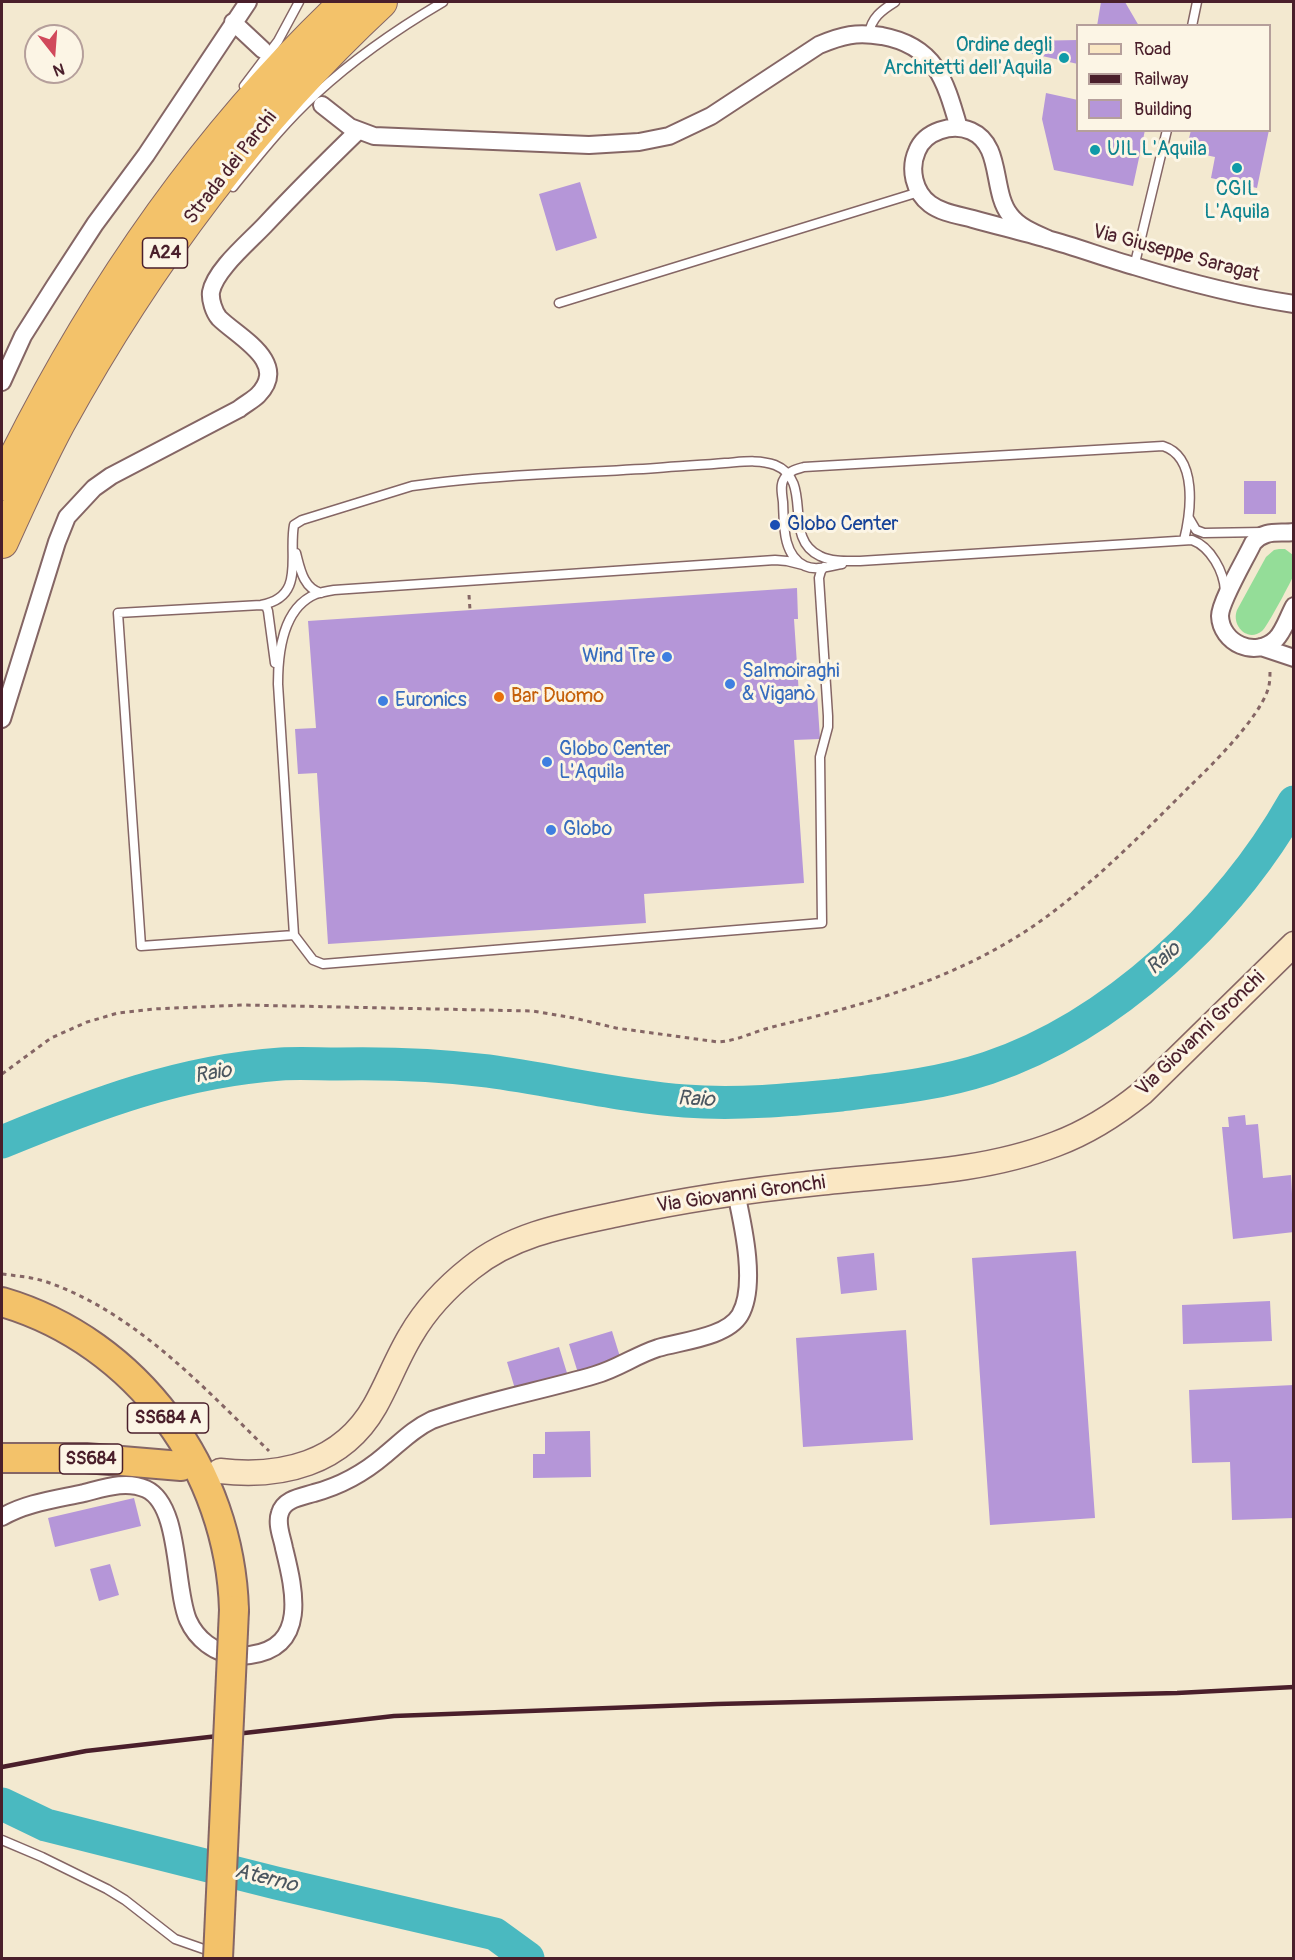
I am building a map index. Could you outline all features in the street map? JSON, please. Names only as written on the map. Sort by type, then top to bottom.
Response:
[{"type":"highway","name":"Strada dei Parchi","points":[[2,484],[54,381],[126,265],[208,154],[289,60],[346,2]]},
{"type":"highway","name":"Strada dei Parchi","points":[[2,542],[58,424],[128,307],[166,251],[220,178],[269,118],[381,2]]},
{"type":"highway","name":"SS684 A","points":[[2,1302],[54,1322],[94,1346],[126,1372],[168,1417],[195,1459],[215,1507],[227,1547],[234,1610],[218,1959]]},
{"type":"highway","name":"SS684","points":[[2,1458],[86,1458],[181,1466]]},
{"type":"main road","name":"Via Giovanni Gronchi","points":[[219,1471],[252,1474],[287,1469],[320,1458],[339,1446],[356,1432],[376,1405],[403,1348],[426,1313],[464,1274],[494,1252],[527,1236],[627,1212],[736,1193],[983,1165],[1008,1160],[1058,1144],[1100,1123],[1142,1093],[1293,944]]},
{"type":"street","points":[[2,382],[23,336],[48,296],[248,2]]},
{"type":"street","points":[[233,22],[263,50]]},
{"type":"street","points":[[322,105],[335,117],[358,131],[391,138],[589,145],[639,142],[669,136],[711,116],[819,45],[852,33],[869,34],[906,42],[926,55],[941,76],[951,102],[959,128],[941,130],[921,143],[913,166],[913,175],[919,192]]},
{"type":"street","name":"Via Giuseppe Saragat","points":[[959,128],[977,134],[988,148],[1002,201],[1009,215],[1020,225],[1048,239]]},
{"type":"street","points":[[2,719],[53,553],[67,517],[86,496],[111,476],[239,408],[257,396],[264,387],[267,368],[264,359],[259,351],[218,317],[211,296],[213,285],[240,250],[358,131]]},
{"type":"street","name":"Via Giuseppe Saragat","points":[[919,192],[925,200],[942,210],[1208,287],[1293,304]]},
{"type":"street","points":[[1287,533],[1258,537],[1253,543],[1221,609],[1221,623],[1227,635],[1244,647],[1265,648],[1293,658]]},
{"type":"street","points":[[1265,648],[1278,637],[1291,610]]},
{"type":"street","points":[[1291,610],[1293,640]]},
{"type":"street","points":[[2,1518],[21,1509],[106,1488],[122,1485],[145,1489],[155,1496],[168,1518],[183,1604],[187,1619],[197,1634],[212,1648],[226,1654],[249,1655],[271,1648],[285,1637],[294,1614],[292,1582],[279,1519],[286,1503],[354,1478],[411,1432],[432,1420],[597,1375],[656,1349],[729,1327],[741,1313],[747,1290],[745,1242],[736,1193]]},
{"type":"lane","points":[[241,90],[278,40],[299,2]]},
{"type":"lane","points":[[228,194],[289,121],[315,95],[374,45],[443,2]]},
{"type":"lane","points":[[869,34],[875,17],[895,2]]},
{"type":"lane","points":[[1192,24],[1197,2]]},
{"type":"lane","points":[[1134,267],[1167,132]]},
{"type":"lane","points":[[559,303],[919,192]]},
{"type":"lane","points":[[128,307],[168,263]]},
{"type":"lane","points":[[54,381],[94,298]]},
{"type":"lane","points":[[294,935],[141,946],[118,613],[261,604],[276,600],[287,591],[292,576],[294,525],[302,520],[412,486],[469,480],[755,461],[804,467],[1163,446],[1171,448],[1185,464],[1188,480],[1189,518],[1184,540]]},
{"type":"lane","points":[[777,465],[788,474],[795,486],[804,543],[820,556],[834,560],[860,561]]},
{"type":"lane","points":[[803,565],[790,552],[784,529],[782,485],[788,474],[804,467]]},
{"type":"lane","points":[[1189,518],[1196,530],[1207,533],[1287,533]]},
{"type":"lane","points":[[824,567],[819,578],[828,722],[820,757],[822,923],[323,964],[313,960],[294,935],[278,661],[288,622],[306,600],[321,593],[775,560],[811,568],[860,561],[1184,540],[1207,533]]},
{"type":"lane","points":[[1184,540],[1192,540],[1200,544],[1217,565],[1224,585],[1221,609]]},
{"type":"lane","points":[[293,544],[307,585],[321,593]]},
{"type":"lane","points":[[261,604],[266,606],[268,611],[278,684]]},
{"type":"lane","points":[[2,1840],[107,1889],[125,1900],[175,1939],[226,1959]]},
{"type":"path","points":[[2,1074],[51,1038],[87,1022],[118,1013],[153,1009],[243,1005],[532,1011],[616,1028],[718,1042],[729,1041],[780,1025],[877,1000],[933,979],[993,950],[1041,921],[1090,882],[1143,834],[1242,730],[1267,692],[1270,679],[1265,648]]},
{"type":"path","points":[[2,1274],[47,1282],[101,1307],[134,1327],[210,1393],[287,1469]]},
{"type":"green space","points":[[1279,549],[1285,549],[1293,555],[1294,574],[1265,628],[1256,634],[1246,634],[1236,621],[1237,610],[1266,557]]},
{"type":"building","name":"Ordine degli Architetti dell'Aquila","points":[[1101,2],[1125,2],[1138,24],[1097,24]]},
{"type":"building","name":"Ordine degli Architetti dell'Aquila","points":[[1076,40],[1076,64],[1024,52],[1026,41]]},
{"type":"building","name":"UIL L'Aquila","points":[[1046,93],[1076,100],[1076,132],[1145,132],[1133,186],[1054,170],[1042,119]]},
{"type":"building","name":"CGIL L'Aquila","points":[[1191,132],[1269,132],[1257,188],[1211,178],[1215,157],[1186,151]]},
{"type":"building","points":[[580,182],[597,238],[556,251],[539,194]]},
{"type":"building","points":[[1244,481],[1276,481],[1276,514],[1244,514]]},
{"type":"building","name":"Globo Center L'Aquila","points":[[797,588],[798,619],[794,619],[799,695],[817,694],[820,739],[794,740],[804,883],[644,894],[646,923],[328,944],[317,773],[298,774],[295,729],[316,728],[308,621]]},
{"type":"building","points":[[1245,1115],[1246,1125],[1258,1124],[1263,1178],[1291,1175],[1294,1232],[1233,1239],[1222,1127],[1229,1127],[1228,1117]]},
{"type":"building","points":[[1076,1251],[1095,1518],[990,1525],[972,1258]]},
{"type":"building","points":[[874,1253],[877,1290],[841,1294],[837,1257]]},
{"type":"building","points":[[1270,1301],[1272,1341],[1183,1344],[1182,1305]]},
{"type":"building","points":[[906,1330],[913,1440],[803,1447],[796,1338]]},
{"type":"building","points":[[612,1331],[621,1360],[578,1373],[569,1344]]},
{"type":"building","points":[[559,1347],[567,1373],[515,1389],[507,1362]]},
{"type":"building","points":[[1294,1385],[1294,1518],[1232,1520],[1230,1462],[1192,1463],[1189,1390]]},
{"type":"building","points":[[590,1431],[591,1477],[533,1478],[533,1454],[545,1454],[545,1432]]},
{"type":"building","points":[[134,1498],[141,1526],[55,1547],[48,1518]]},
{"type":"building","points":[[110,1564],[119,1595],[99,1601],[90,1569]]},
{"type":"waterway","name":"Raio","points":[[2,1142],[138,1091],[208,1074],[281,1064],[451,1067],[660,1099],[724,1102],[841,1095],[915,1085],[970,1074],[1034,1049],[1080,1025],[1123,995],[1164,962],[1202,925],[1237,885],[1268,844],[1294,802]]},
{"type":"waterway","name":"Aterno","points":[[2,1804],[46,1825],[276,1883],[495,1934],[528,1958]]},
{"type":"railway","points":[[2,1767],[86,1751],[394,1716],[717,1704],[1177,1693],[1294,1687]]},
{"type":"place","name":"Ordine degli Architetti dell'Aquila","points":[[1064,58]]},
{"type":"place","name":"UIL L'Aquila","points":[[1095,150]]},
{"type":"place","name":"CGIL L'Aquila","points":[[1237,168]]},
{"type":"place","name":"Globo Center","points":[[775,525]]},
{"type":"place","name":"Wind Tre","points":[[667,657]]},
{"type":"place","name":"Salmoiraghi & Viganò","points":[[730,684]]},
{"type":"place","name":"Bar Duomo","points":[[499,697]]},
{"type":"place","name":"Euronics","points":[[383,701]]},
{"type":"place","name":"Globo Center L'Aquila","points":[[547,762]]},
{"type":"place","name":"Globo","points":[[551,830]]}]
